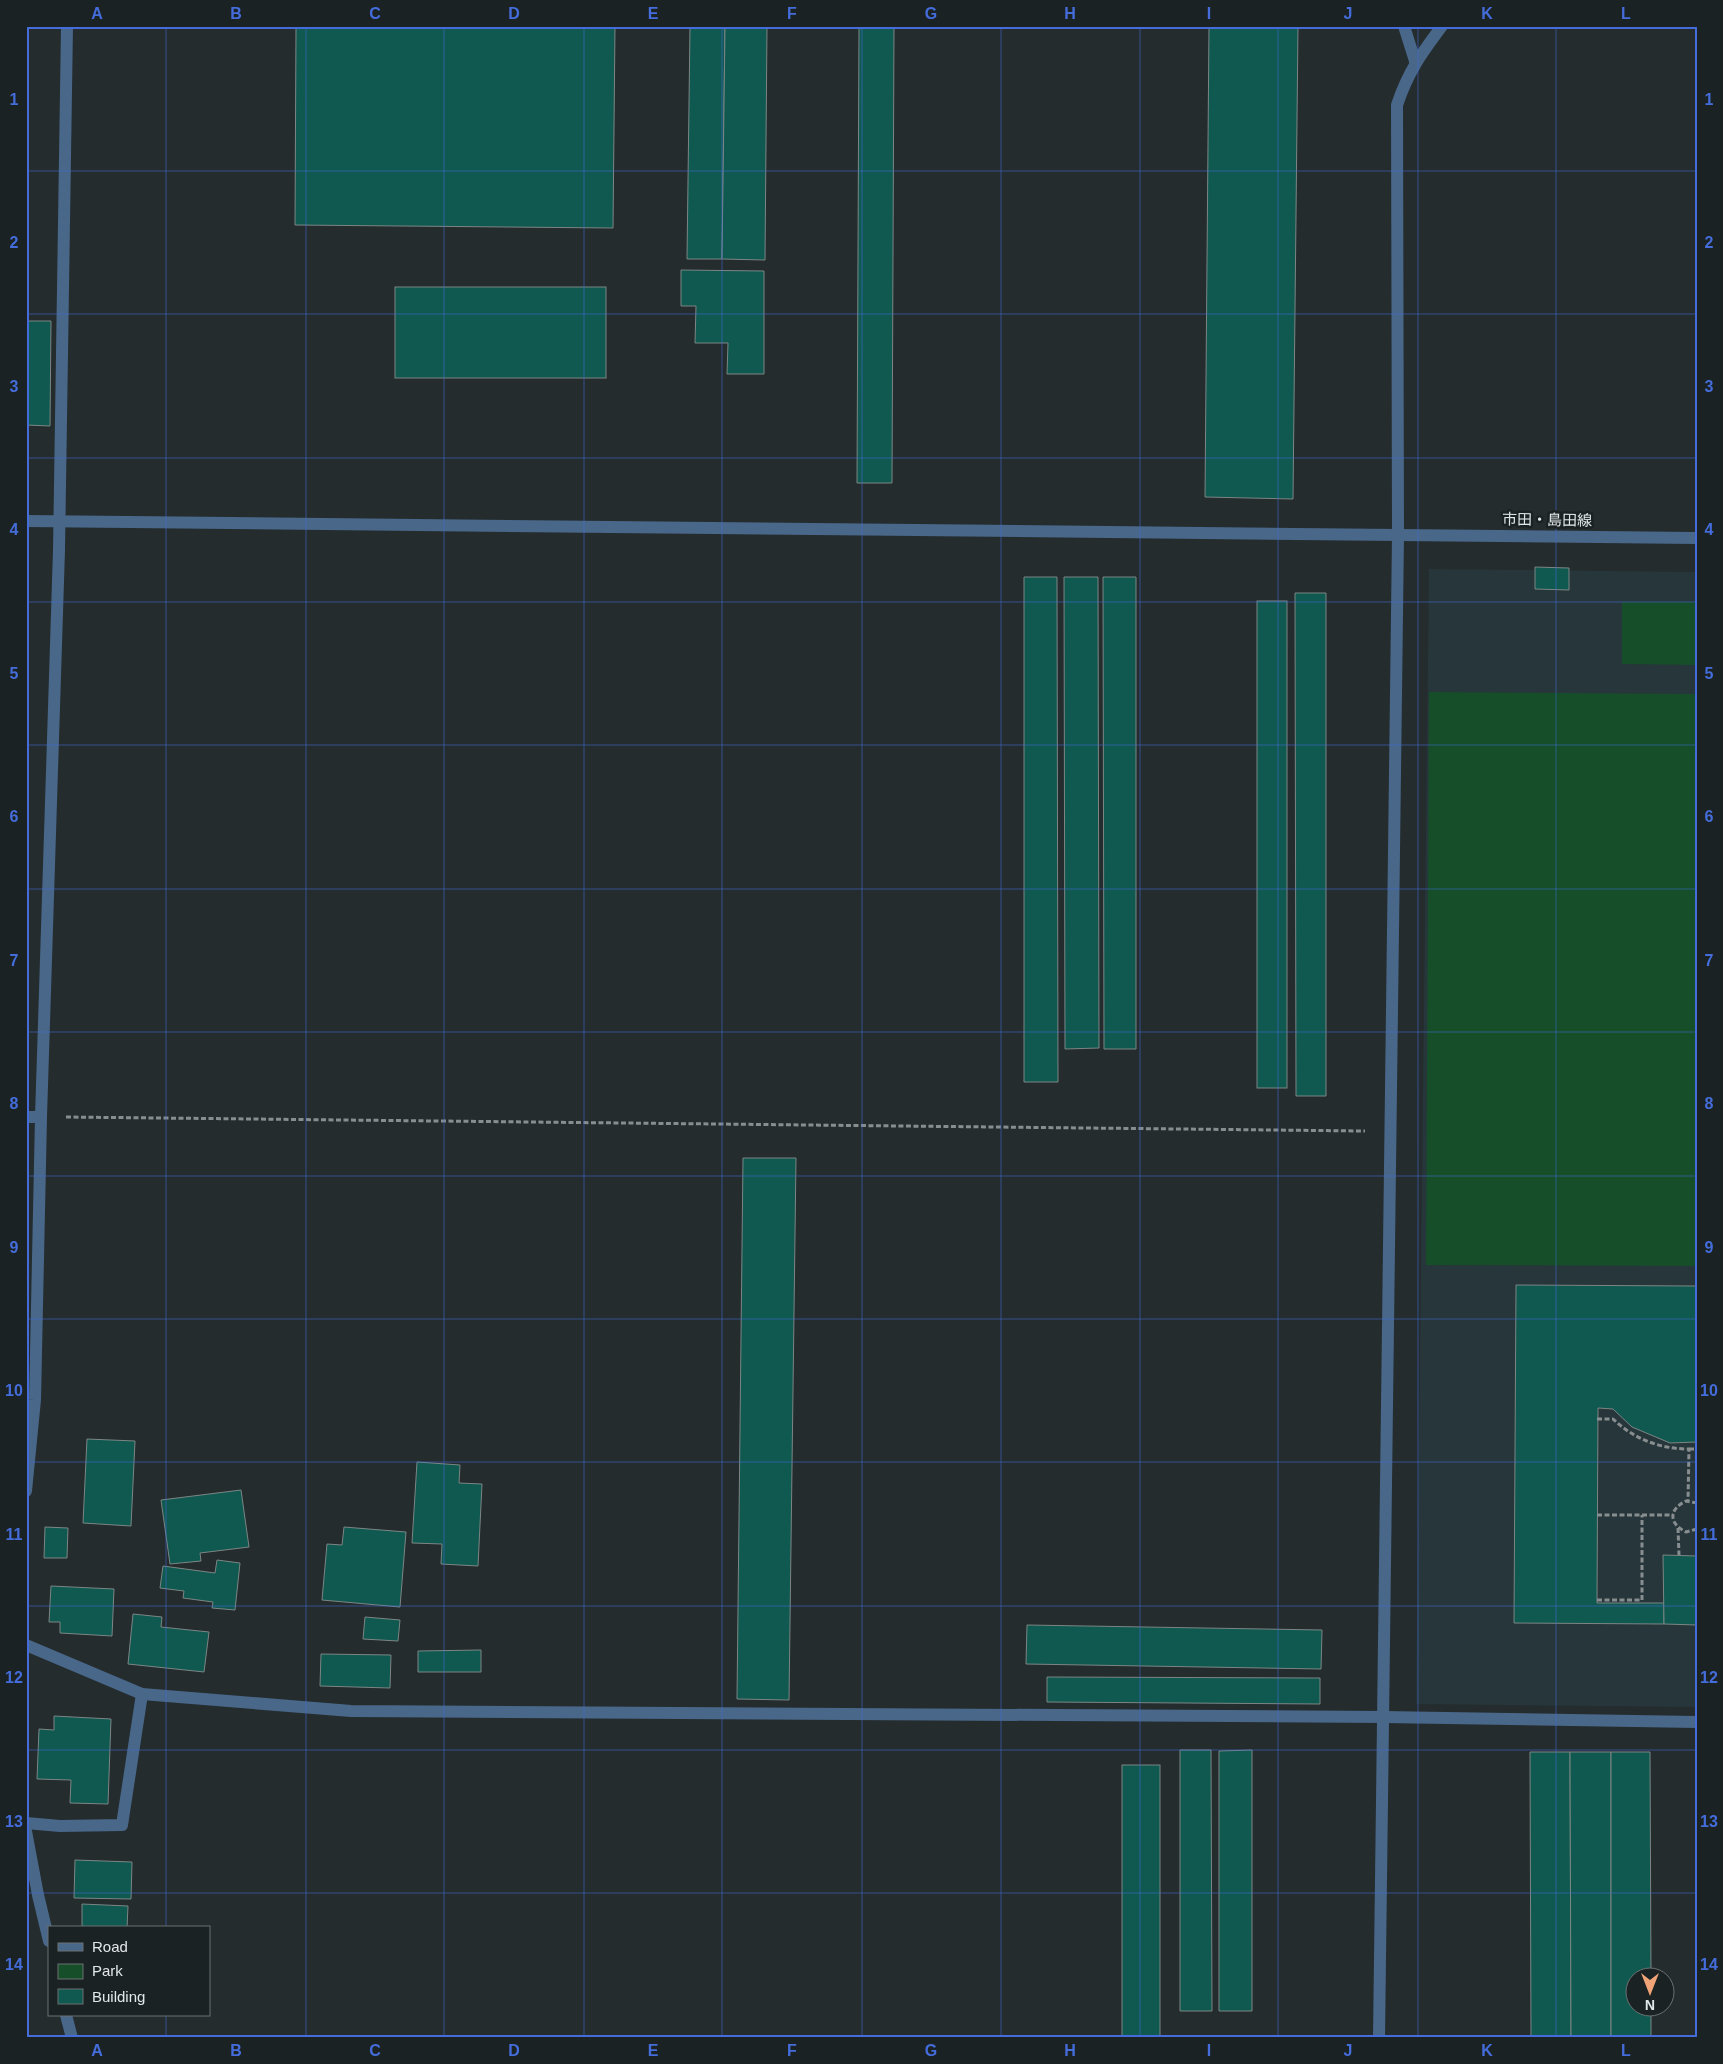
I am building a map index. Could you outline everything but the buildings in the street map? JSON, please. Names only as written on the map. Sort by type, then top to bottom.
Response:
[{"type":"street","points":[[26,1491],[35,1400],[41,1117],[59,521],[68,26]]},
{"type":"street","points":[[1404,26],[1415,61]]},
{"type":"street","points":[[1379,2038],[1398,535],[1397,105],[1404,83],[1415,61],[1442,26]]},
{"type":"street","name":"市田・島田線","points":[[26,521],[1697,538]]},
{"type":"street","points":[[26,1117],[41,1117]]},
{"type":"street","points":[[26,1645],[142,1694],[351,1711],[1383,1717],[1697,1722]]},
{"type":"street","points":[[26,1823],[60,1826],[122,1825],[142,1694]]},
{"type":"street","points":[[26,1831],[48,1937]]},
{"type":"street","points":[[66,2016],[72,2038]]},
{"type":"path","points":[[41,1117],[1390,1132]]},
{"type":"path","points":[[1597,1419],[1613,1419],[1630,1433],[1664,1448],[1697,1449]]},
{"type":"path","points":[[1688,1501],[1689,1449]]},
{"type":"path","points":[[1697,1503],[1688,1501],[1678,1505],[1673,1515],[1673,1521],[1678,1528],[1686,1532],[1697,1529]]},
{"type":"path","points":[[1597,1515],[1673,1515]]},
{"type":"path","points":[[1596,1600],[1642,1600],[1642,1515]]},
{"type":"path","points":[[1678,1528],[1679,1555]]},
{"type":"shaded area","points":[[1429,569],[1697,572],[1697,1707],[1416,1704]]},
{"type":"green space","points":[[1622,602],[1697,602],[1697,665],[1622,664]]},
{"type":"green space","points":[[1429,692],[1697,694],[1697,1266],[1426,1265]]}]
